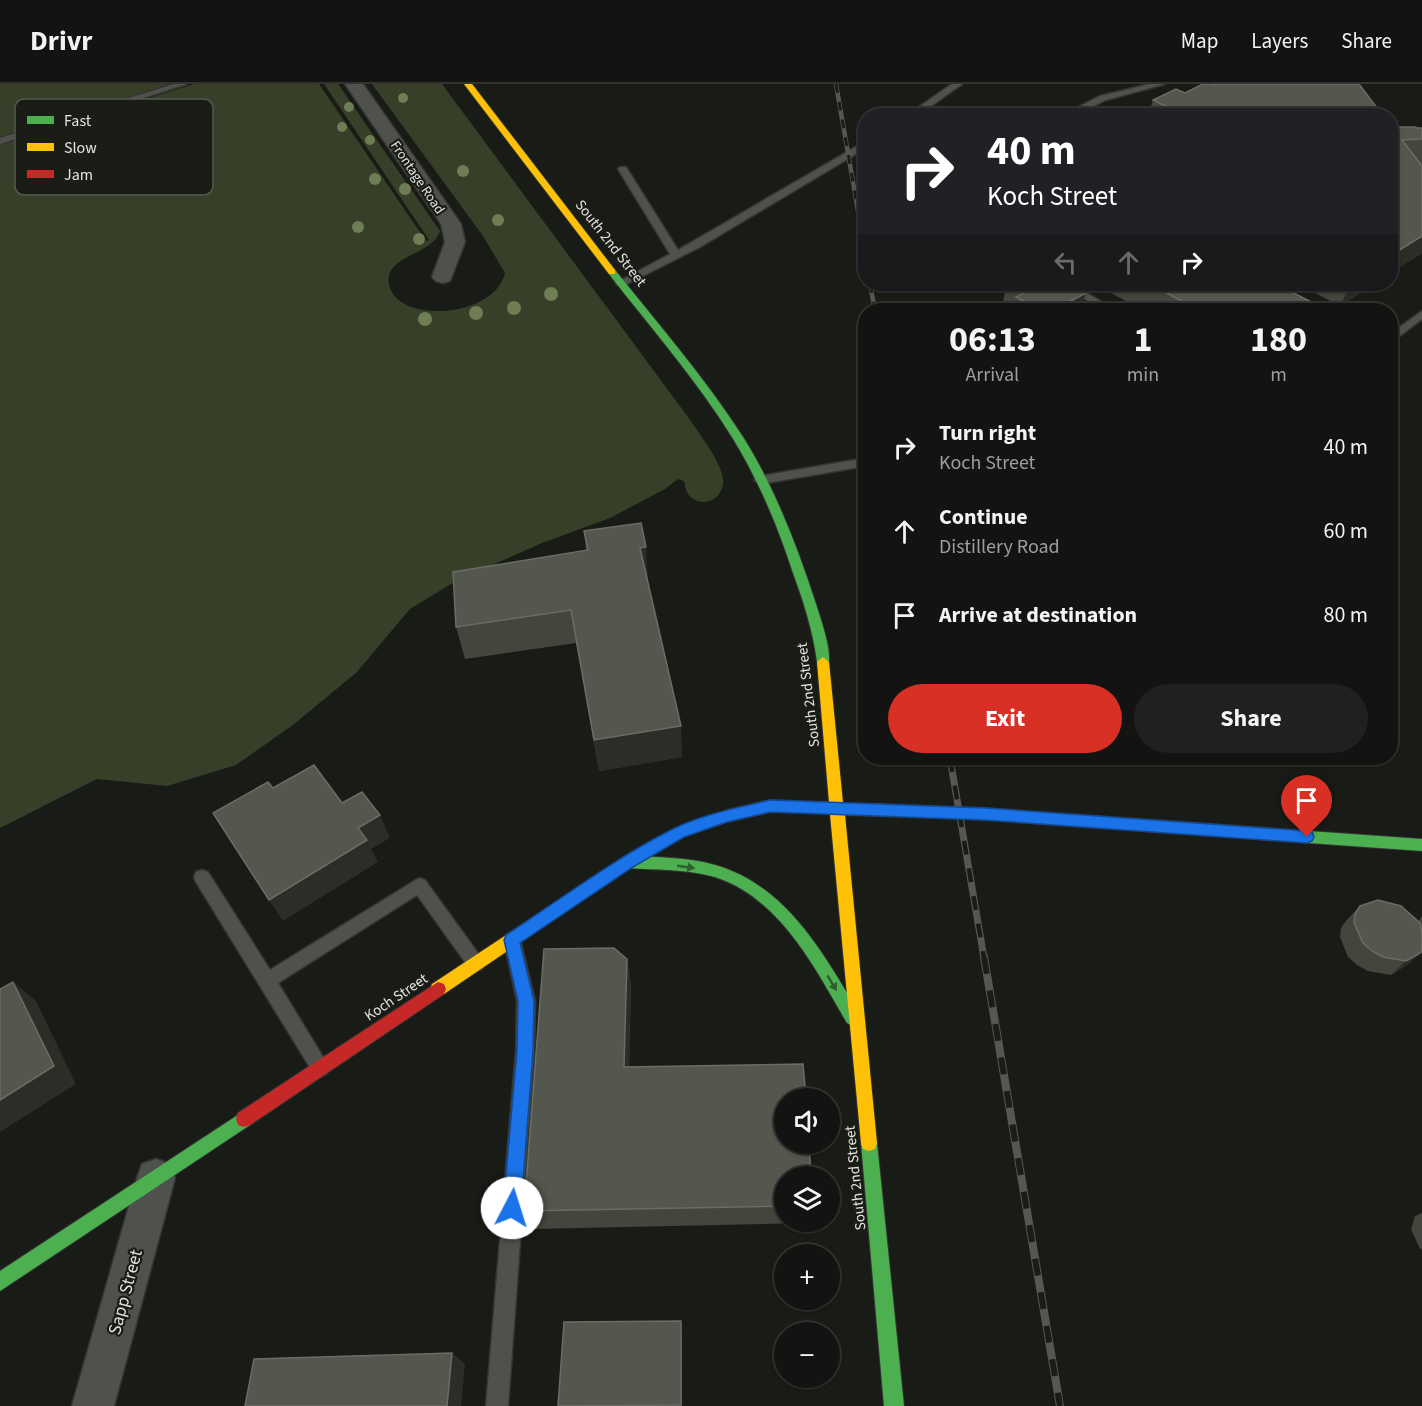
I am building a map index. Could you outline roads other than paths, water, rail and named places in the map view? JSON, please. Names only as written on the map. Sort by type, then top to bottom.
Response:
[{"type":"main road","name":"South 2nd Street","points":[[468,84],[727,421],[783,524],[815,621],[822,656],[894,1406]]},
{"type":"main road","name":"Koch Street","points":[[0,1282],[628,862],[680,832],[727,816],[770,806],[985,814],[1422,845]]},
{"type":"main road","points":[[628,862],[682,866],[722,873],[750,887],[784,914],[811,948],[857,1025]]},
{"type":"street","name":"Frontage Road","points":[[354,84],[451,224],[455,242],[443,277]]},
{"type":"street","name":"Sapp Street","points":[[93,1406],[156,1178]]},
{"type":"lane","points":[[135,99],[183,84]]},
{"type":"lane","points":[[921,108],[958,84]]},
{"type":"lane","points":[[1082,108],[1103,98],[1161,84]]},
{"type":"lane","points":[[0,141],[15,136]]},
{"type":"lane","points":[[621,283],[676,255],[858,149]]},
{"type":"lane","points":[[623,169],[676,255]]},
{"type":"lane","points":[[1077,291],[1098,303]]},
{"type":"lane","points":[[1398,336],[1417,325],[1422,314]]},
{"type":"lane","points":[[760,480],[858,463]]},
{"type":"lane","points":[[202,876],[320,1068]]},
{"type":"lane","points":[[267,981],[419,885],[476,963]]},
{"type":"lane","points":[[498,1406],[525,1051],[526,1001],[512,940]]},
{"type":"railway","points":[[836,84],[858,211]]},
{"type":"railway","points":[[871,291],[874,303]]},
{"type":"railway","points":[[951,765],[984,958]]},
{"type":"railway","points":[[984,957],[1060,1406]]}]
